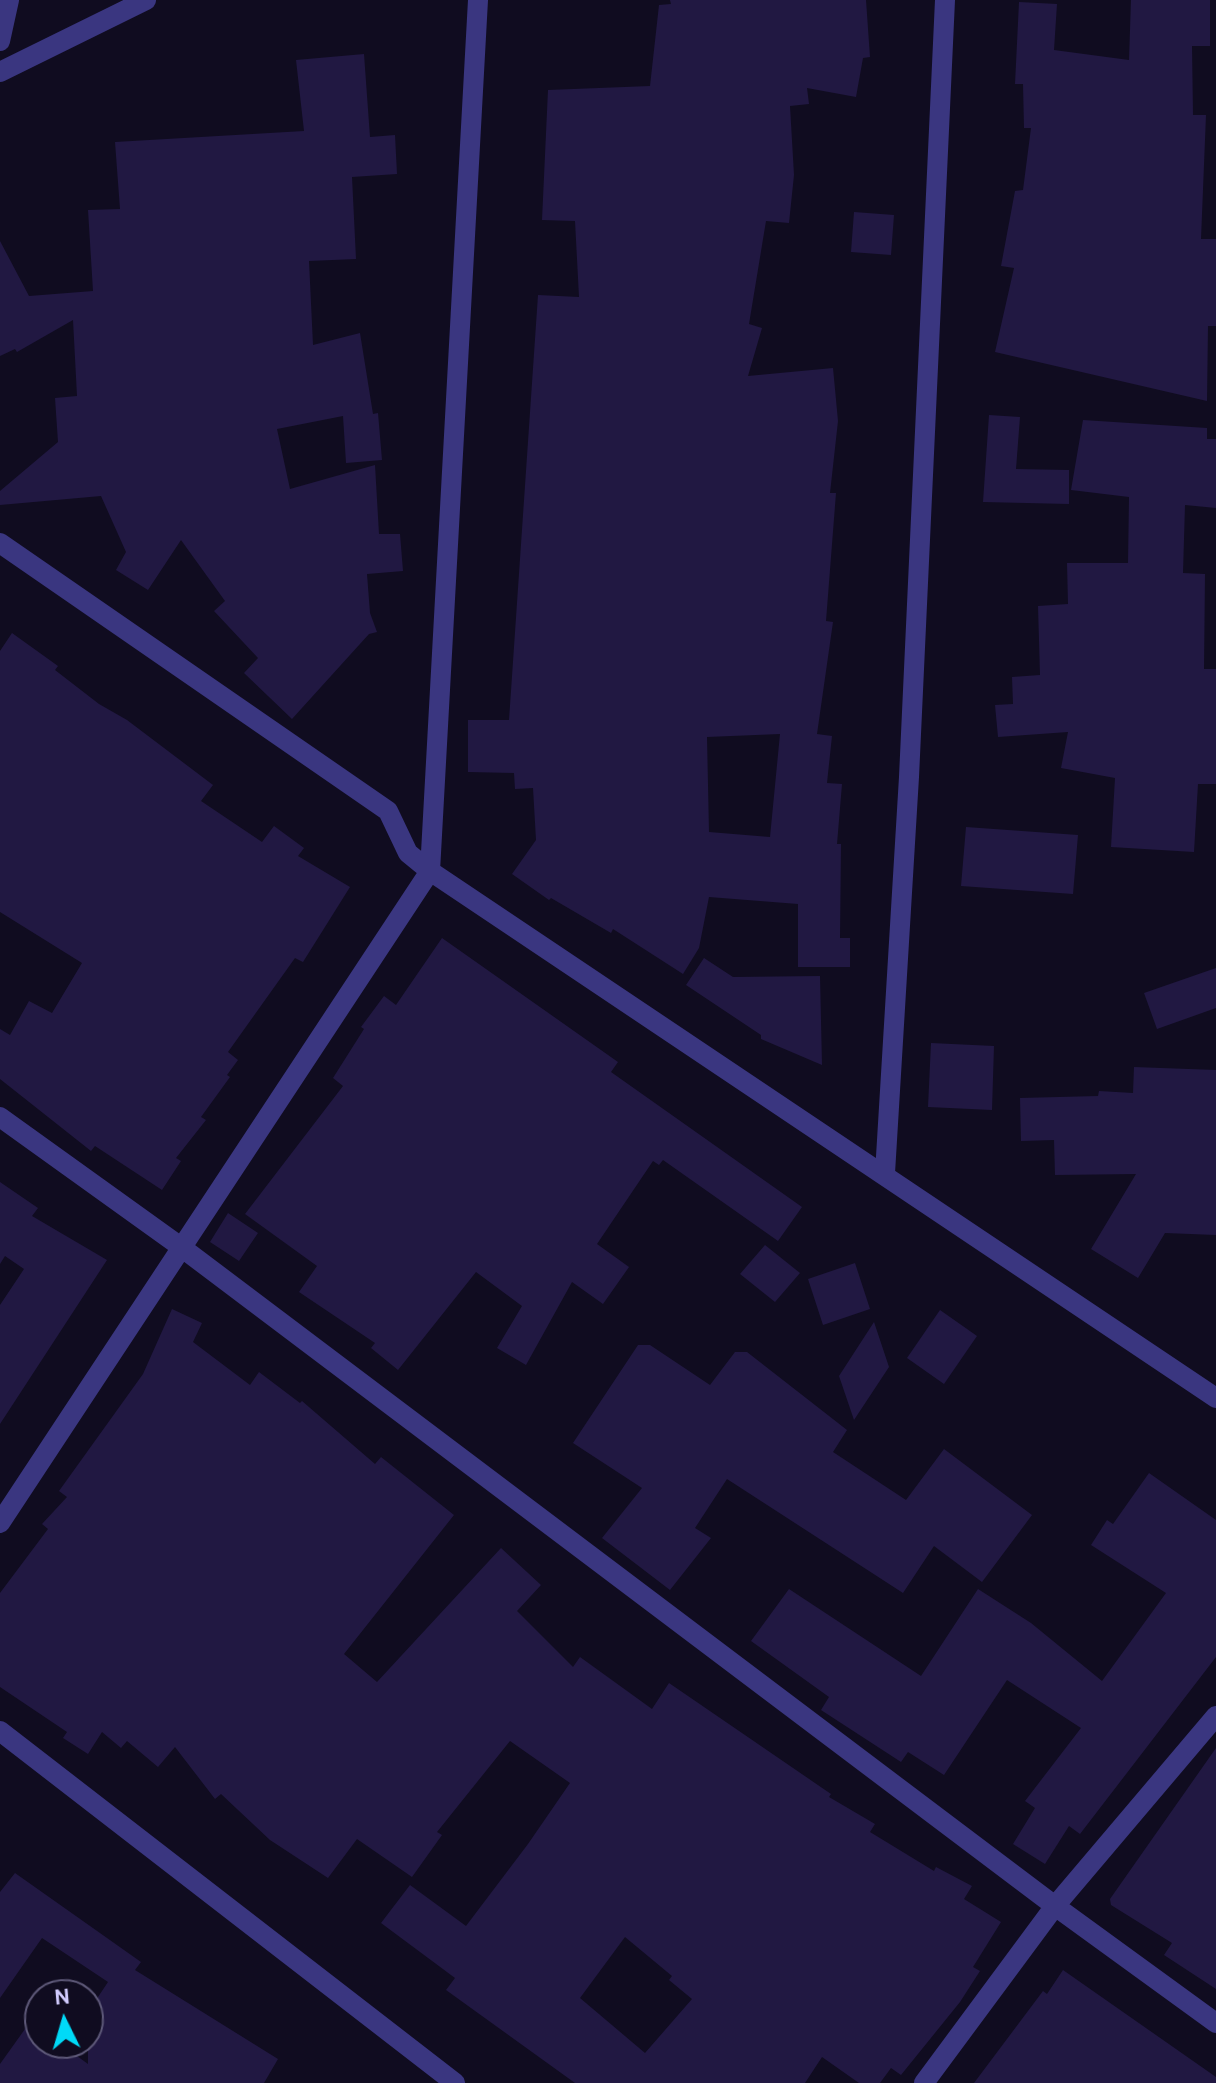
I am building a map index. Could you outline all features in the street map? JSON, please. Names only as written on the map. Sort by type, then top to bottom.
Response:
[{"type":"street","points":[[0,41],[9,0]]},
{"type":"street","points":[[0,72],[146,0]]},
{"type":"street","points":[[0,1523],[430,871],[478,0]]},
{"type":"street","points":[[885,1173],[909,777],[945,0]]},
{"type":"street","points":[[0,543],[388,811],[408,853],[430,871],[885,1173],[1216,1398]]},
{"type":"street","points":[[0,1117],[181,1247],[1055,1906],[1216,2023]]},
{"type":"street","points":[[924,2083],[1055,1906],[1216,1716]]},
{"type":"street","points":[[0,1731],[455,2083]]},
{"type":"building","points":[[670,0],[866,0],[870,57],[863,58],[856,97],[807,88],[809,104],[790,106],[794,175],[789,223],[766,221],[749,324],[762,328],[748,376],[833,368],[838,421],[830,493],[836,493],[826,621],[833,622],[817,734],[832,736],[827,783],[842,784],[837,844],[841,844],[840,938],[850,938],[850,967],[798,967],[798,904],[709,897],[699,948],[683,974],[613,929],[611,933],[551,898],[549,900],[512,874],[536,840],[533,788],[515,789],[514,773],[468,772],[468,720],[509,720],[538,295],[579,297],[575,221],[542,220],[548,90],[650,86],[659,5],[671,4]],"holes":[[[780,734],[770,837],[709,832],[707,737]]]},
{"type":"building","points":[[1131,0],[1210,0],[1210,46],[1192,46],[1193,115],[1206,115],[1201,239],[1216,239],[1216,326],[1208,326],[1207,401],[995,352],[1014,268],[1001,266],[1015,191],[1023,190],[1031,128],[1024,128],[1023,84],[1015,84],[1019,2],[1057,4],[1054,50],[1129,60]]},
{"type":"building","points":[[364,54],[370,137],[395,135],[397,174],[352,177],[356,259],[309,261],[313,345],[360,333],[373,414],[378,413],[382,460],[346,463],[343,416],[277,429],[290,489],[375,465],[379,534],[400,534],[403,571],[367,574],[370,613],[377,632],[369,634],[292,719],[244,673],[258,658],[214,611],[225,601],[181,540],[148,590],[116,570],[126,552],[101,496],[0,505],[0,491],[58,442],[55,398],[77,396],[73,320],[17,352],[15,349],[0,356],[0,241],[29,296],[93,291],[88,210],[120,209],[115,142],[304,131],[296,60]]},
{"type":"building","points":[[854,212],[894,215],[891,255],[851,252]]},
{"type":"building","points":[[989,415],[1020,417],[1016,469],[1069,470],[1069,504],[983,502]]},
{"type":"building","points":[[1083,420],[1207,428],[1207,439],[1216,439],[1216,508],[1185,505],[1183,573],[1205,574],[1204,669],[1216,669],[1216,784],[1198,784],[1194,852],[1111,847],[1115,778],[1061,768],[1068,732],[998,737],[995,705],[1013,704],[1012,677],[1040,675],[1038,606],[1068,604],[1067,563],[1128,563],[1129,497],[1071,490]]},
{"type":"building","points":[[12,633],[58,666],[55,670],[99,704],[127,720],[213,785],[201,801],[262,842],[274,826],[304,848],[298,856],[350,887],[303,962],[295,958],[228,1052],[238,1060],[227,1075],[230,1077],[201,1117],[206,1120],[176,1158],[181,1161],[162,1190],[95,1146],[91,1151],[0,1079],[0,1029],[10,1035],[29,1001],[52,1013],[82,963],[0,912],[0,651]]},
{"type":"building","points":[[966,827],[1078,835],[1073,894],[961,886]]},
{"type":"building","points":[[442,938],[618,1062],[611,1072],[802,1207],[778,1241],[663,1160],[659,1165],[653,1161],[597,1244],[629,1267],[603,1304],[572,1282],[526,1365],[497,1348],[522,1306],[476,1272],[398,1370],[371,1348],[375,1343],[299,1292],[317,1266],[245,1214],[343,1086],[333,1078],[364,1029],[361,1027],[384,996],[396,1005]]},
{"type":"building","points":[[704,958],[733,977],[820,976],[822,1065],[761,1039],[761,1035],[686,985]]},
{"type":"building","points":[[1216,968],[1216,1008],[1157,1029],[1144,993]]},
{"type":"building","points":[[931,1043],[994,1046],[992,1110],[928,1107]]},
{"type":"building","points":[[1134,1067],[1216,1070],[1216,1235],[1165,1233],[1138,1278],[1091,1249],[1136,1174],[1055,1175],[1054,1140],[1021,1141],[1020,1098],[1098,1096],[1099,1091],[1133,1093]]},
{"type":"building","points":[[0,1182],[38,1208],[32,1216],[107,1260],[0,1424],[0,1305],[24,1269],[5,1256],[0,1264]]},
{"type":"building","points":[[228,1213],[258,1233],[239,1261],[210,1242]]},
{"type":"building","points":[[765,1245],[800,1273],[775,1302],[740,1274]]},
{"type":"building","points":[[855,1263],[870,1309],[823,1325],[808,1279]]},
{"type":"building","points":[[172,1309],[202,1323],[193,1342],[250,1385],[259,1372],[300,1403],[302,1401],[375,1464],[381,1457],[454,1515],[344,1654],[377,1682],[501,1548],[541,1585],[517,1611],[573,1667],[580,1657],[652,1709],[669,1683],[831,1794],[829,1797],[875,1824],[870,1832],[934,1871],[936,1867],[972,1886],[964,1899],[1001,1922],[973,1967],[980,1971],[960,2002],[901,2075],[891,2068],[880,2083],[859,2083],[822,2057],[805,2083],[575,2083],[446,1990],[455,1978],[381,1923],[410,1885],[466,1926],[528,1844],[570,1783],[510,1741],[437,1832],[442,1835],[412,1877],[357,1839],[328,1878],[270,1840],[221,1794],[215,1799],[175,1747],[158,1767],[127,1741],[121,1748],[102,1732],[88,1754],[63,1738],[67,1732],[0,1687],[0,1593],[48,1529],[42,1524],[67,1497],[59,1491],[143,1374]],"holes":[[[625,1937],[672,1976],[669,1980],[692,1999],[645,2053],[580,1998]]]},
{"type":"building","points":[[940,1310],[977,1336],[944,1384],[907,1358]]},
{"type":"building","points":[[874,1322],[889,1367],[854,1420],[839,1376]]},
{"type":"building","points":[[638,1345],[650,1345],[710,1385],[735,1352],[747,1352],[847,1430],[833,1452],[906,1500],[944,1449],[1032,1515],[982,1582],[934,1546],[903,1593],[727,1479],[695,1528],[711,1538],[670,1590],[602,1538],[642,1488],[573,1443]]},
{"type":"building","points":[[1149,1473],[1216,1520],[1216,1657],[1080,1834],[1069,1826],[1045,1864],[1013,1844],[1035,1808],[1025,1801],[1081,1728],[1007,1680],[944,1775],[908,1752],[901,1762],[821,1710],[829,1697],[751,1641],[789,1589],[921,1676],[978,1589],[1031,1623],[1102,1681],[1166,1593],[1091,1545],[1107,1520],[1113,1524]]},
{"type":"building","points":[[1216,1748],[1216,1989],[1164,1955],[1172,1943],[1111,1905],[1110,1899]]},
{"type":"building","points":[[15,1873],[141,1962],[135,1970],[278,2059],[264,2083],[0,2083],[0,2064],[24,2030],[24,2059],[81,2059],[88,2064],[88,2059],[104,2059],[104,1988],[108,1982],[42,1938],[0,1998],[0,1892]]},
{"type":"building","points":[[1063,1970],[1216,2077],[1216,2083],[974,2083],[1043,1991],[1047,1994]]}]
